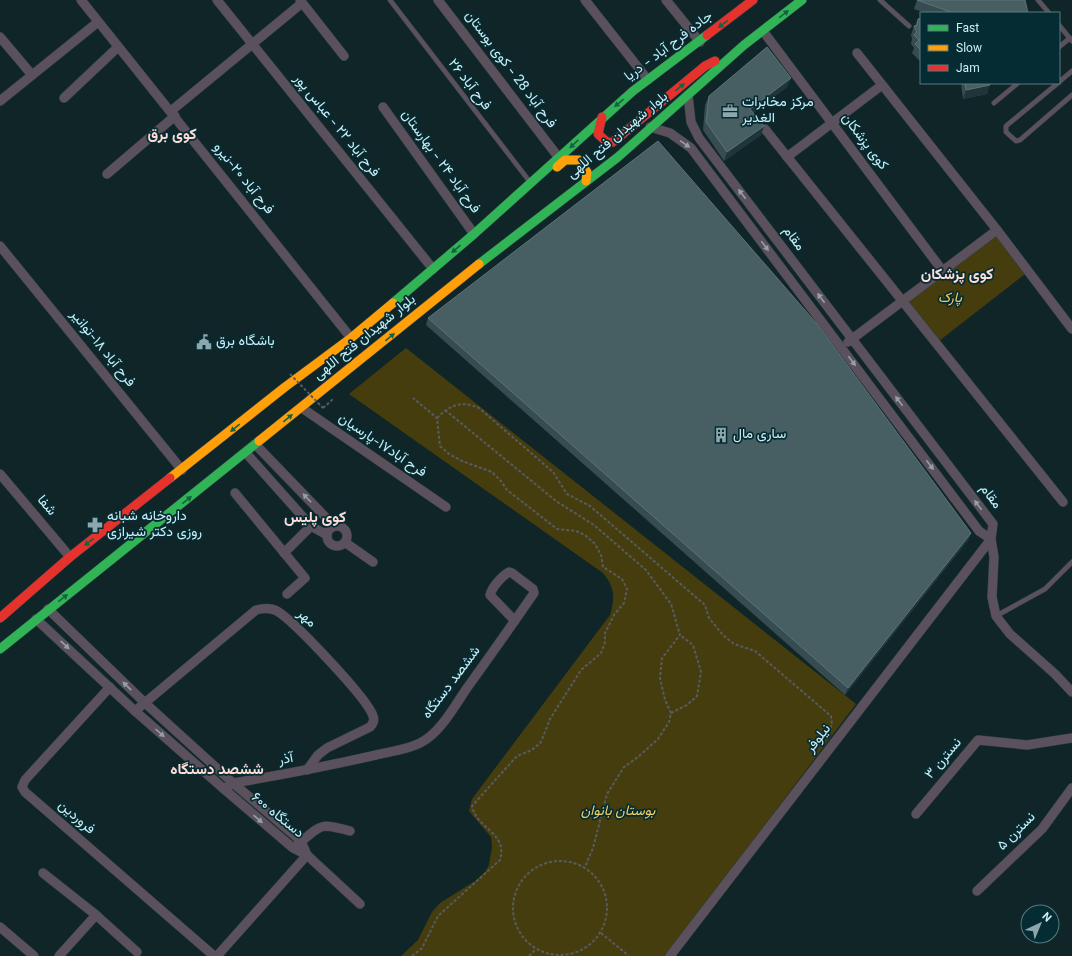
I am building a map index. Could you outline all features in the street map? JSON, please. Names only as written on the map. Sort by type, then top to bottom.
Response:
[{"type":"main road","name":"جاده فرح آباد - دریا","points":[[602,117],[648,80],[754,0]]},
{"type":"main road","points":[[602,117],[598,128],[598,134],[608,143],[613,142],[705,66],[744,45],[802,0]]},
{"type":"main road","name":"بلوار شهیدان فتح اللهی","points":[[0,649],[507,242],[618,157],[744,45]]},
{"type":"main road","name":"بلوار شهیدان فتح اللهی","points":[[0,618],[70,557],[182,470],[285,387],[352,338],[474,234],[559,158],[602,117]]},
{"type":"main road","points":[[503,208],[515,202],[565,160],[579,160],[587,172],[586,181]]},
{"type":"street","name":"فرح آباد ۲۰-نیرو","points":[[82,0],[98,22],[352,338]]},
{"type":"street","name":"فرح آباد ۲۲ - عباس پور","points":[[217,0],[433,269]]},
{"type":"street","name":"فرح آباد 28 - کوی بوستان","points":[[438,0],[559,158]]},
{"type":"street","points":[[585,0],[648,80]]},
{"type":"street","points":[[666,0],[700,42]]},
{"type":"street","points":[[107,174],[301,1],[344,56]]},
{"type":"street","points":[[0,101],[98,22]]},
{"type":"street","name":"کوی پزشکان","points":[[762,31],[942,270]]},
{"type":"street","points":[[0,37],[32,75]]},
{"type":"street","points":[[64,98],[118,47]]},
{"type":"street","points":[[857,53],[997,230],[1072,329]]},
{"type":"street","points":[[787,157],[882,85]]},
{"type":"street","name":"مقام","points":[[650,127],[670,134],[692,148],[979,531],[991,538],[993,524],[699,138],[691,122],[688,95]]},
{"type":"street","name":"فرح آباد ۲۴ - بهارستان","points":[[383,106],[474,234]]},
{"type":"street","points":[[764,129],[1063,502]]},
{"type":"street","points":[[842,347],[942,270],[997,230]]},
{"type":"street","name":"فرح آباد ۱۸-توانیر","points":[[0,246],[182,470]]},
{"type":"street","name":"فرح آباد۱۷-پارسیان","points":[[302,408],[446,507]]},
{"type":"street","points":[[256,444],[334,526]]},
{"type":"street","points":[[246,453],[311,526],[327,535]]},
{"type":"street","name":"شفا","points":[[0,474],[70,557]]},
{"type":"street","points":[[235,493],[305,578],[288,594]]},
{"type":"street","points":[[338,525],[344,528],[346,533],[346,543],[338,547],[329,544],[327,535],[330,528],[338,525]]},
{"type":"street","points":[[284,553],[311,526]]},
{"type":"street","points":[[991,538],[994,557],[992,597],[996,616],[1010,634],[1055,674],[1072,692]]},
{"type":"street","name":"نیلوفر","points":[[670,956],[991,538]]},
{"type":"street","points":[[346,543],[373,562]]},
{"type":"street","name":"ششصد دستگاه","points":[[307,770],[404,748],[428,738],[447,716],[515,621],[534,591],[509,572],[494,586],[490,595],[515,621]]},
{"type":"street","name":"مهر","points":[[135,711],[256,610],[263,608],[277,612],[326,658],[365,701],[374,717],[373,723],[370,727],[322,752],[307,770]]},
{"type":"street","name":"۶۰۰ دستگاه","points":[[48,609],[145,703],[233,783],[301,841],[307,855]]},
{"type":"street","name":"۶۰۰ دستگاه","points":[[36,619],[135,711],[224,789],[292,848],[307,855]]},
{"type":"street","name":"فروردین","points":[[110,687],[25,780],[22,787],[25,792],[214,956]]},
{"type":"street","name":"نسترن ۳","points":[[916,814],[978,740],[1027,745],[1072,738]]},
{"type":"street","name":"آذر","points":[[224,789],[233,783],[307,770]]},
{"type":"street","name":"نسترن ۵","points":[[977,891],[1042,829],[1072,788]]},
{"type":"street","points":[[292,848],[321,826],[329,825],[350,831]]},
{"type":"street","points":[[217,956],[307,855],[360,904]]},
{"type":"street","points":[[42,873],[96,915],[137,952]]},
{"type":"street","points":[[59,956],[96,915]]},
{"type":"street","points":[[0,927],[34,956]]},
{"type":"lane","name":"فرح آباد ۲۶","points":[[390,0],[531,183]]},
{"type":"lane","points":[[880,0],[909,26]]},
{"type":"lane","points":[[1038,0],[1048,12]]},
{"type":"lane","points":[[1060,26],[1071,40],[1060,46]]},
{"type":"lane","points":[[1060,82],[1072,71]]},
{"type":"lane","points":[[994,103],[1017,84]]},
{"type":"lane","points":[[1058,84],[1006,126],[1006,132],[1010,137],[1016,141],[1020,140],[1072,95]]},
{"type":"lane","points":[[996,616],[1045,589],[1072,562]]},
{"type":"path","points":[[290,374],[323,408],[332,400]]},
{"type":"path","points":[[412,956],[422,948],[438,916],[500,860],[503,851],[500,842],[477,817],[472,806],[517,756],[532,750],[541,742],[550,719],[581,670],[601,653],[605,642],[605,633],[614,615],[624,603],[627,589],[622,579],[603,567],[601,555],[595,544],[585,535],[576,531],[557,528],[507,490],[492,472],[449,454],[440,446],[437,418],[413,398]]},
{"type":"path","points":[[437,418],[444,410],[460,404],[471,405],[479,408],[553,472],[567,494],[590,506],[705,605],[709,618],[723,635],[734,644],[755,651],[831,716],[832,724],[828,735]]},
{"type":"path","points":[[444,410],[556,501],[594,525],[646,570],[671,604],[680,635],[693,645],[701,672],[697,696],[687,705],[671,713]]},
{"type":"path","points":[[585,867],[593,848],[607,794],[624,767],[638,758],[658,739],[669,722],[671,713],[665,700],[660,678],[662,658],[680,635]]},
{"type":"path","points":[[561,860],[585,867],[602,885],[608,909],[601,933],[583,950],[560,956],[536,949],[519,931],[513,907],[520,883],[537,866],[561,860]]},
{"type":"path","points":[[601,933],[629,956]]},
{"type":"path","points":[[529,956],[536,949]]},
{"type":"green space","name":"پارک","points":[[997,230],[1029,271],[939,341],[905,298]]},
{"type":"green space","name":"بوستان بانوان","points":[[406,348],[856,704],[666,956],[401,956],[418,940],[432,912],[440,903],[475,881],[485,872],[489,865],[492,847],[491,837],[469,811],[472,799],[610,615],[613,603],[612,588],[603,573],[349,394]]},
{"type":"building","points":[[917,0],[1025,0],[1028,12],[951,12]]},
{"type":"building","points":[[920,18],[920,49],[915,44],[919,40],[914,35],[917,32],[914,26],[917,25],[918,19]]},
{"type":"building","name":"مرکز مخابرات الغدیر","points":[[767,47],[791,78],[750,109],[764,126],[727,152],[706,122],[709,96]]},
{"type":"building","points":[[965,84],[990,85],[966,90]]},
{"type":"building","name":"ساری مال","points":[[658,141],[817,324],[971,533],[848,688],[428,318]]},
{"type":"traffic: fast","points":[[479,264],[618,157],[744,45],[802,0]]},
{"type":"traffic: fast","points":[[393,303],[474,234],[633,91],[707,35]]},
{"type":"traffic: fast","points":[[0,649],[259,441]]},
{"type":"traffic: slow","points":[[557,167],[565,160],[579,160],[587,172],[586,181]]},
{"type":"traffic: slow","points":[[259,441],[479,264]]},
{"type":"traffic: slow","points":[[170,478],[285,387],[351,338],[393,303]]},
{"type":"traffic: jam","points":[[707,35],[753,0]]},
{"type":"traffic: jam","points":[[602,117],[598,134],[608,143],[613,142],[705,66],[715,61]]},
{"type":"traffic: jam","points":[[0,618],[70,557],[170,478]]},
{"type":"place","name":"مرکز مخابرات الغدیر","points":[[730,111]]},
{"type":"place","name":"باشگاه برق","points":[[204,342]]},
{"type":"place","name":"ساری مال","points":[[721,435]]},
{"type":"place","name":"داروخانه شبانه روزی دکتر شیرازی","points":[[95,525]]},
{"type":"district","name":"کوی برق","points":[[172,135]]},
{"type":"district","name":"کوی پزشکان","points":[[957,275]]},
{"type":"district","name":"کوی پلیس","points":[[315,518]]},
{"type":"district","name":"ششصد دستگاه","points":[[217,770]]}]
